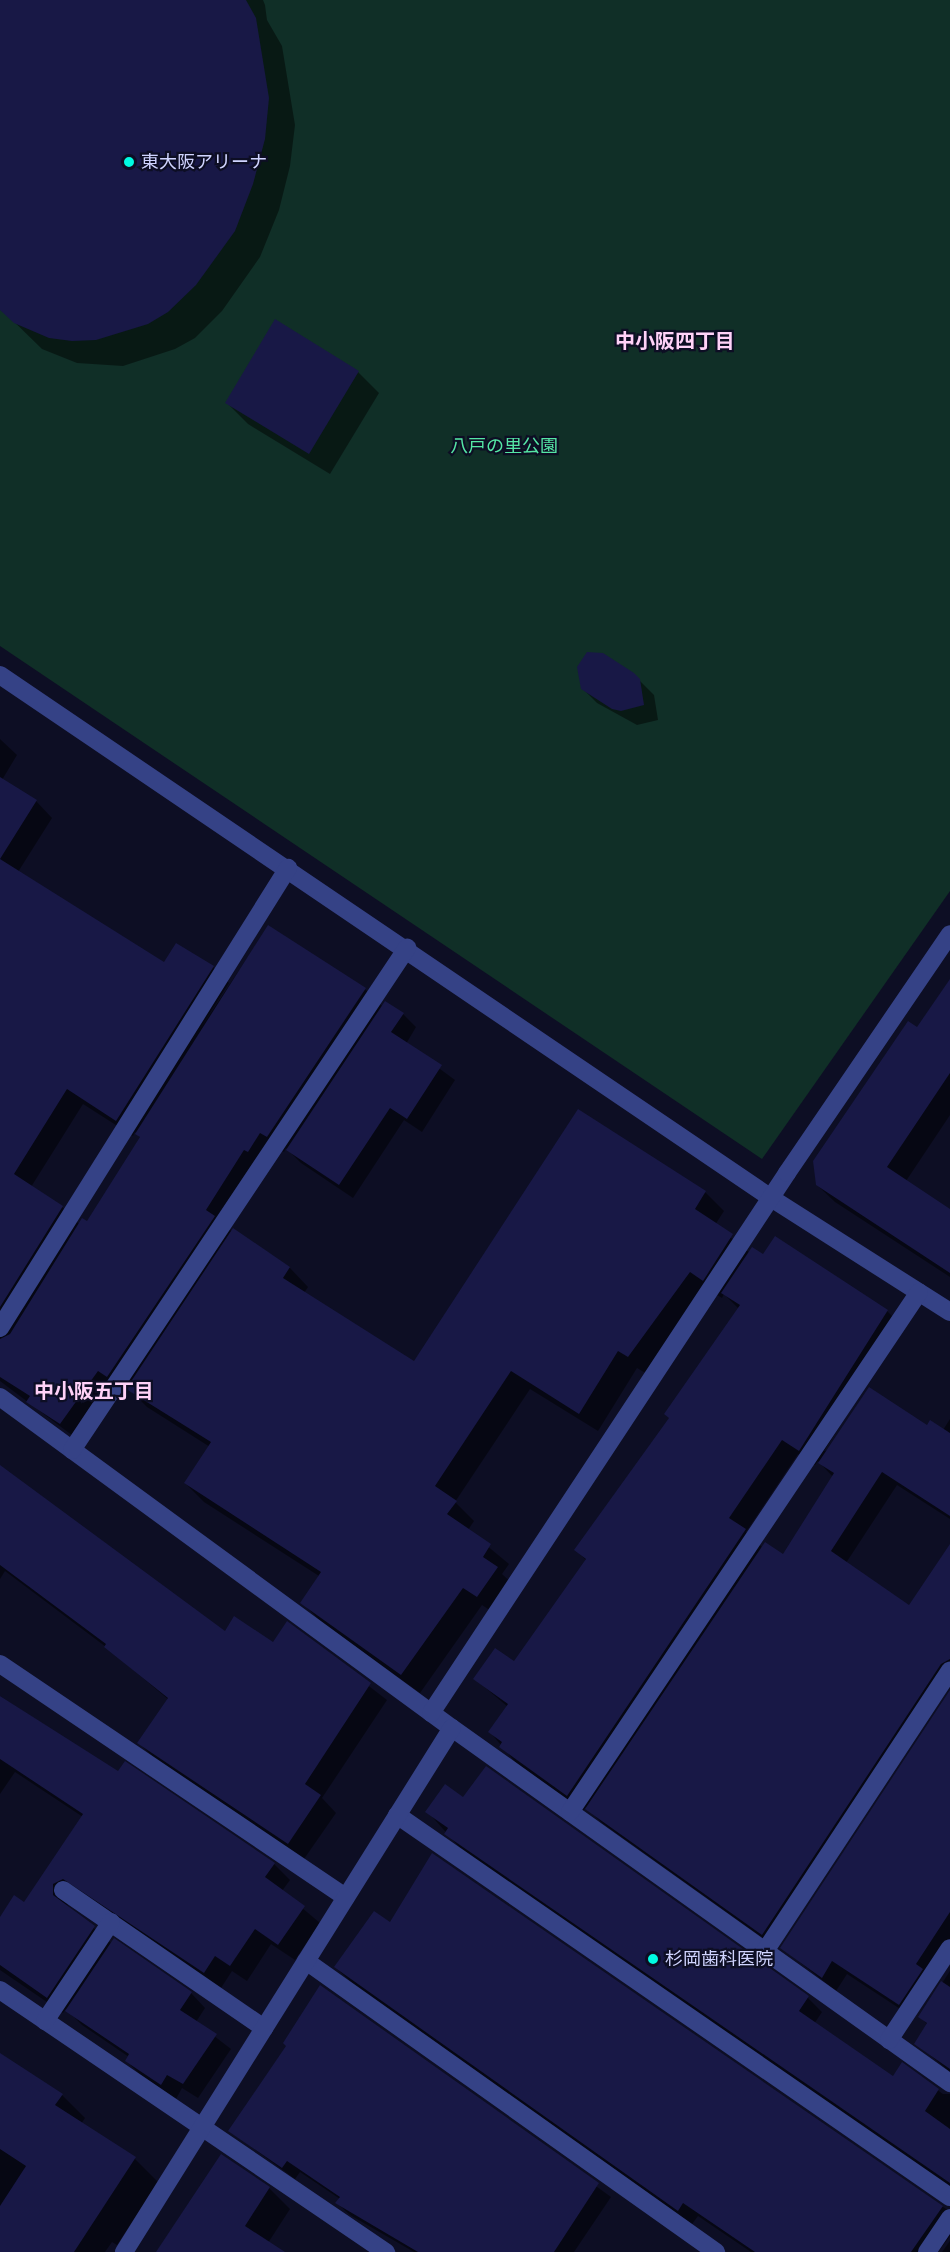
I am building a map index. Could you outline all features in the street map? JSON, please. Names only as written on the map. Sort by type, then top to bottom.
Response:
[{"type":"street","points":[[0,675],[407,948],[771,1198],[950,1312]]},
{"type":"street","points":[[0,1328],[288,868]]},
{"type":"street","points":[[431,1713],[771,1198],[950,934]]},
{"type":"street","points":[[72,1450],[407,948]]},
{"type":"street","points":[[570,1812],[919,1292]]},
{"type":"street","points":[[0,1397],[431,1713],[950,2084]]},
{"type":"street","points":[[0,1664],[346,1897]]},
{"type":"street","points":[[765,1951],[950,1670]]},
{"type":"street","points":[[124,2252],[452,1728]]},
{"type":"street","points":[[397,1815],[950,2197]]},
{"type":"street","points":[[63,1890],[264,2028]]},
{"type":"street","points":[[45,2021],[111,1922]]},
{"type":"street","points":[[889,2040],[950,1948]]},
{"type":"street","points":[[306,1961],[717,2252]]},
{"type":"street","points":[[0,1990],[201,2129],[386,2252]]},
{"type":"street","points":[[927,2252],[950,2218]]},
{"type":"green space","name":"八戸の里公園","points":[[0,0],[950,0],[950,891],[762,1159],[0,646]]},
{"type":"building","name":"東大阪アリーナ","points":[[0,0],[246,0],[256,18],[269,98],[265,139],[253,184],[235,231],[196,285],[168,312],[148,324],[96,340],[72,341],[49,338],[14,323],[0,310]]},
{"type":"building","points":[[275,319],[359,371],[309,454],[225,403]]},
{"type":"building","points":[[587,652],[603,653],[634,673],[640,679],[644,705],[621,711],[612,709],[581,689],[577,667]]},
{"type":"building","points":[[0,777],[37,800],[0,859]]},
{"type":"building","points":[[0,859],[164,962],[176,943],[214,966],[116,1121],[67,1089],[14,1174],[63,1206],[0,1307]]},
{"type":"building","points":[[268,925],[366,988],[267,1137],[260,1133],[248,1152],[244,1150],[206,1210],[215,1216],[107,1377],[98,1371],[60,1424],[26,1402],[30,1396],[0,1377],[0,1339],[10,1334],[82,1218],[87,1221],[140,1137],[135,1134]]},
{"type":"building","points":[[950,979],[950,1073],[887,1167],[950,1209],[950,1273],[816,1185],[813,1161],[908,1021],[917,1027]]},
{"type":"building","points":[[385,1001],[404,1013],[391,1032],[442,1065],[407,1119],[390,1108],[339,1185],[286,1150]]},
{"type":"building","points":[[578,1109],[706,1191],[695,1209],[733,1234],[703,1281],[690,1272],[628,1357],[618,1351],[579,1414],[511,1371],[435,1486],[457,1501],[447,1514],[491,1544],[483,1557],[498,1567],[477,1597],[463,1588],[401,1675],[300,1603],[321,1572],[184,1483],[211,1442],[126,1389],[233,1228],[290,1267],[283,1278],[414,1361]]},
{"type":"building","points":[[775,1236],[888,1310],[799,1451],[782,1440],[729,1518],[746,1529],[567,1796],[499,1747],[502,1742],[488,1732],[508,1704],[473,1679],[495,1648],[514,1661],[586,1559],[574,1550],[669,1418],[664,1414],[740,1305],[721,1293],[752,1247],[763,1254]]},
{"type":"building","points":[[869,1387],[927,1425],[930,1420],[950,1433],[950,1516],[882,1472],[831,1551],[909,1605],[950,1544],[950,1659],[941,1664],[762,1935],[585,1809],[765,1542],[783,1554],[834,1473],[818,1463]]},
{"type":"building","points":[[0,1465],[225,1631],[234,1616],[273,1642],[287,1621],[371,1683],[305,1784],[321,1795],[288,1844],[137,1743],[168,1698],[104,1647],[106,1644],[0,1565]]},
{"type":"building","points":[[950,1690],[950,1912],[916,1964],[923,1969],[899,2005],[832,1961],[822,1978],[780,1948]]},
{"type":"building","points":[[0,1696],[118,1771],[125,1761],[275,1863],[265,1877],[305,1906],[278,1945],[255,1929],[230,1966],[215,1956],[204,1973],[63,1879],[53,1884],[53,1895],[95,1926],[47,1998],[0,1965],[0,1917],[14,1895],[24,1902],[83,1814],[0,1759]]},
{"type":"building","points":[[486,1766],[809,1996],[799,2011],[893,2076],[902,2062],[939,2089],[925,2111],[950,2129],[950,2183],[444,1834],[448,1828],[425,1812],[445,1784],[463,1797]]},
{"type":"building","points":[[432,1853],[943,2206],[911,2252],[755,2252],[683,2203],[678,2211],[334,1967],[374,1911],[390,1922]]},
{"type":"building","points":[[114,1938],[192,1992],[180,2010],[217,2034],[183,2084],[167,2075],[161,2085],[125,2061],[129,2054],[65,2011]]},
{"type":"building","points":[[941,1981],[950,1987],[950,2069],[914,2044],[927,2023],[918,2017]]},
{"type":"building","points":[[320,1985],[599,2183],[554,2252],[418,2252],[335,2203],[340,2197],[287,2161],[282,2168],[228,2131],[286,2046],[283,2043]]},
{"type":"building","points":[[0,2053],[63,2094],[55,2105],[136,2157],[74,2252],[0,2252],[0,2206],[26,2166],[0,2149]]},
{"type":"building","points":[[221,2154],[270,2187],[245,2226],[285,2252],[156,2252]]},
{"type":"place","name":"東大阪アリーナ","points":[[129,162]]},
{"type":"place","name":"杉岡歯科医院","points":[[653,1959]]},
{"type":"district","name":"中小阪四丁目","points":[[675,341]]},
{"type":"district","name":"中小阪五丁目","points":[[94,1391]]}]
